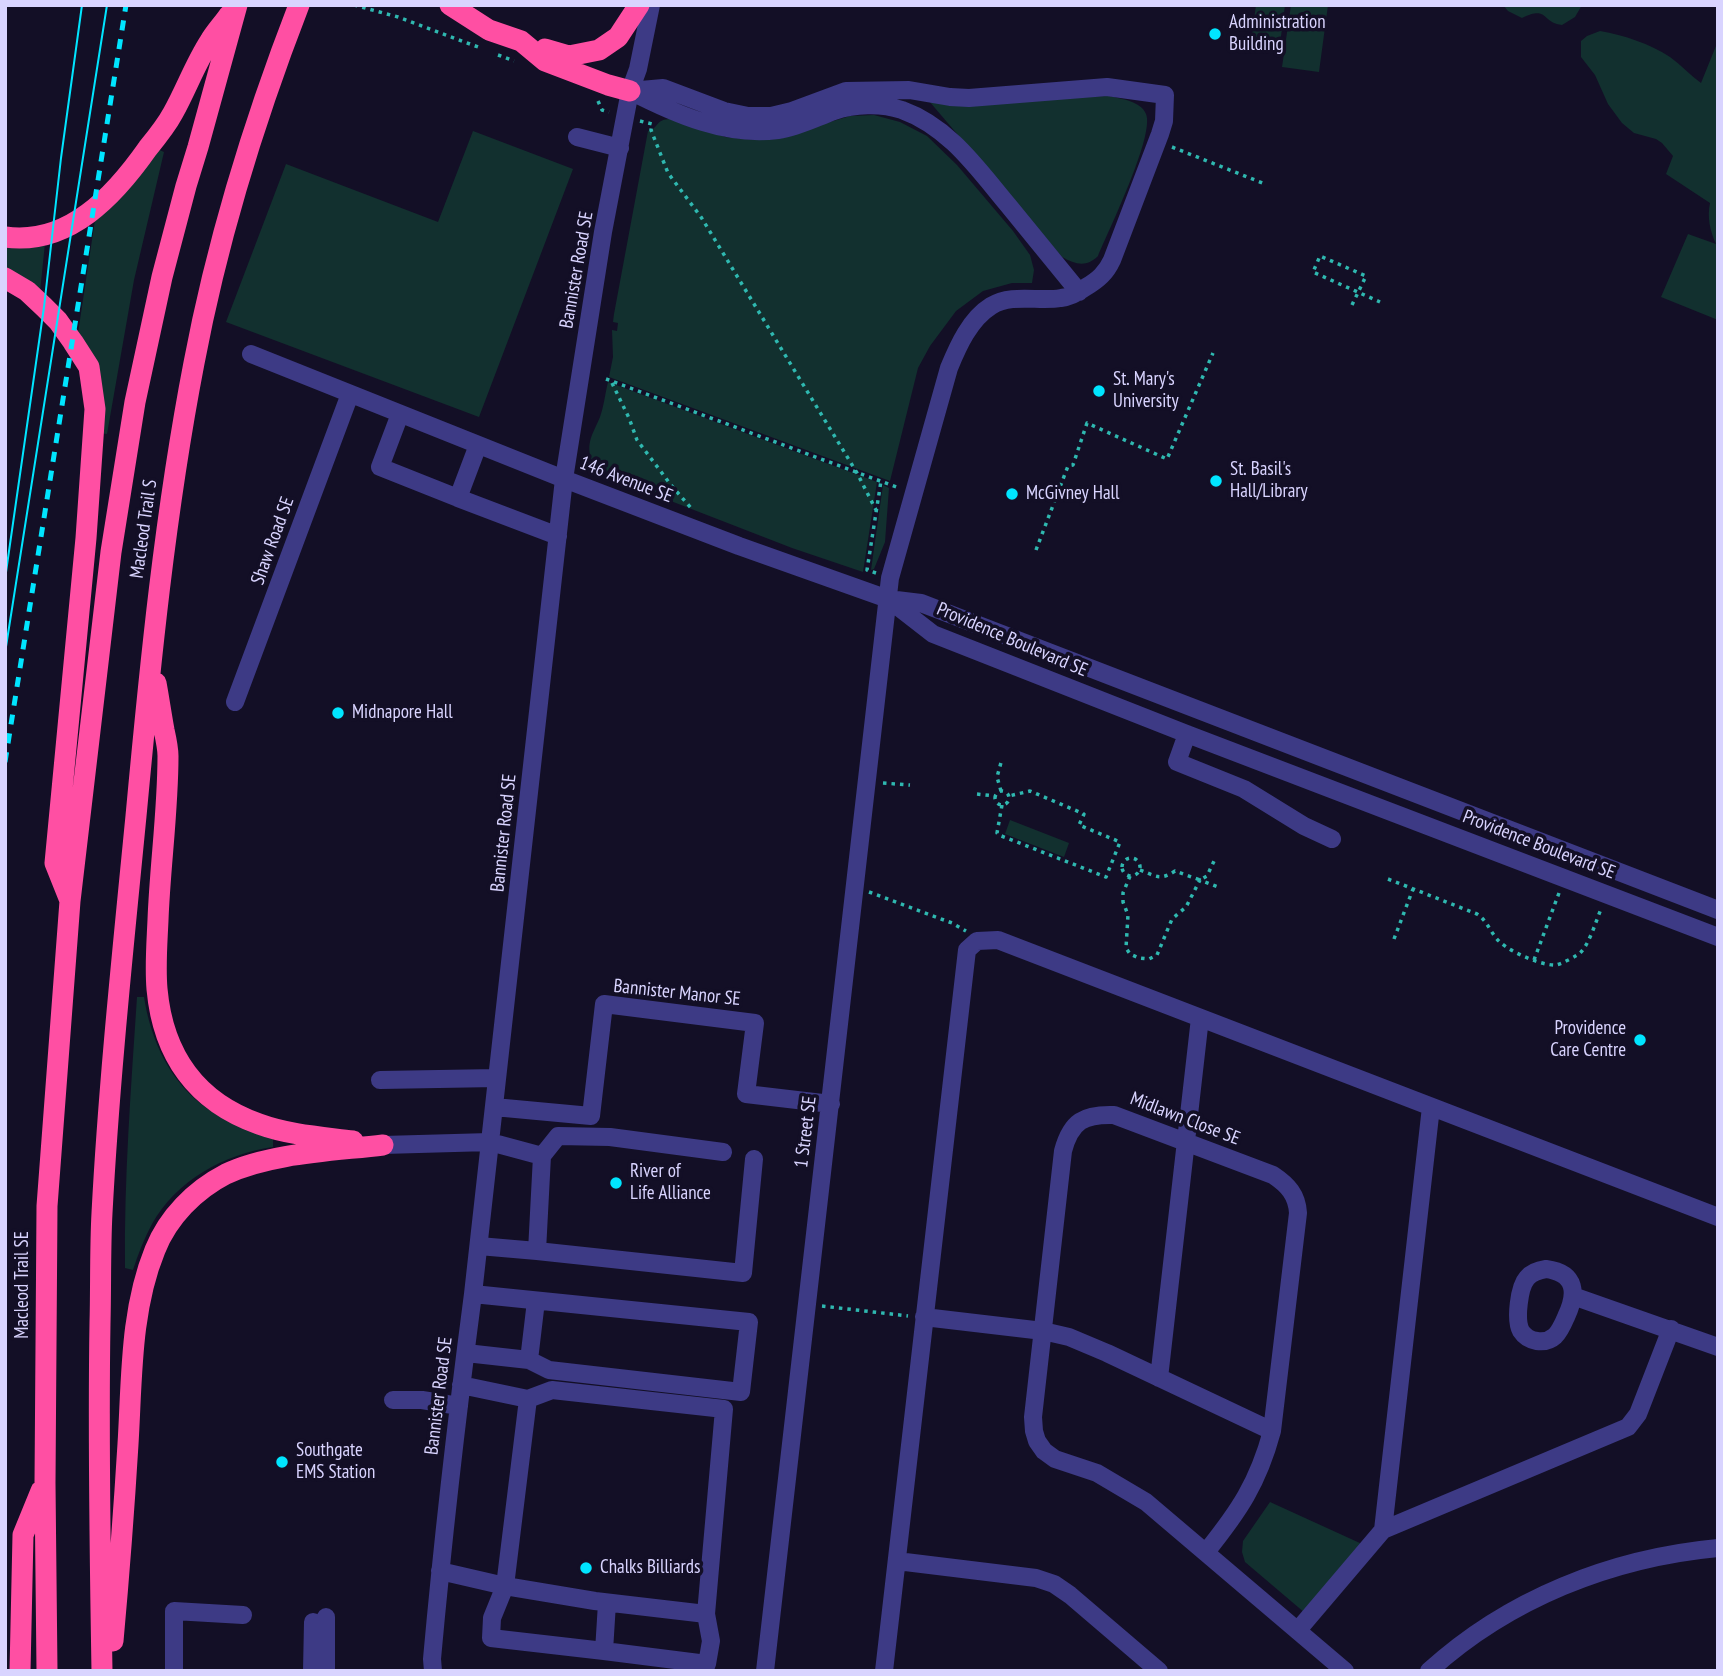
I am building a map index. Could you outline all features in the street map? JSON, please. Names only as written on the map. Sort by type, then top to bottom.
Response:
[{"type":"highway","points":[[5,237],[38,236],[53,232],[93,212],[113,193],[172,115],[209,41],[237,5]]},
{"type":"highway","name":"Macleod Trail S","points":[[70,901],[111,552],[135,402],[176,225],[237,5]]},
{"type":"highway","name":"Macleod Trail S","points":[[102,1671],[98,1413],[102,1217],[111,1074],[151,656],[172,492],[194,361],[209,295],[242,173],[299,5]]},
{"type":"highway","points":[[450,5],[489,30],[569,56],[599,50],[618,37],[639,5]]},
{"type":"highway","points":[[522,41],[545,61],[630,92]]},
{"type":"highway","points":[[5,278],[27,291],[58,321],[73,342],[89,367],[95,409],[86,538],[55,863],[70,901]]},
{"type":"highway","points":[[151,656],[169,753],[156,961],[160,1013],[172,1050],[193,1083],[243,1118],[300,1134],[383,1145]]},
{"type":"highway","name":"Macleod Trail SE","points":[[47,1671],[47,1206],[70,901]]},
{"type":"highway","points":[[111,1671],[125,1506],[134,1341],[144,1282],[162,1234],[181,1207],[195,1195],[225,1175],[244,1167],[264,1161],[383,1145]]},
{"type":"highway","points":[[20,1671],[23,1535],[45,1483]]},
{"type":"street","name":"Bannister Road SE","points":[[433,1671],[440,1571],[479,1246],[564,478],[603,232],[630,92],[638,69],[651,5]]},
{"type":"street","points":[[1107,87],[1165,95],[1164,121],[1109,266],[1105,274],[1079,292],[961,148],[934,127],[900,110],[861,106],[837,110],[780,130],[754,131],[724,127],[664,109],[630,92],[663,89],[724,111],[748,116],[771,116],[792,111],[846,91],[909,90],[969,98],[1107,87]]},
{"type":"street","points":[[577,137],[620,148]]},
{"type":"street","name":"1 Street SE","points":[[765,1671],[890,578],[949,368],[957,348],[972,325],[991,306],[1003,301],[1062,298],[1079,292]]},
{"type":"street","name":"146 Avenue SE","points":[[251,354],[739,546],[888,599]]},
{"type":"street","name":"Shaw Road SE","points":[[235,702],[350,394]]},
{"type":"street","points":[[400,414],[380,467],[558,536]]},
{"type":"street","points":[[458,498],[478,444]]},
{"type":"street","name":"Providence Boulevard SE","points":[[888,599],[933,634],[1718,937]]},
{"type":"street","name":"Providence Boulevard SE","points":[[888,599],[921,603],[1718,909]]},
{"type":"street","points":[[1187,734],[1177,762],[1244,789],[1304,826],[1332,839]]},
{"type":"street","points":[[884,1671],[967,950],[977,941],[998,940],[1718,1217]]},
{"type":"street","name":"Bannister Manor SE","points":[[494,1107],[591,1116],[604,1004],[755,1023],[746,1094],[831,1104]]},
{"type":"street","points":[[1159,1378],[1200,1018]]},
{"type":"street","points":[[380,1080],[497,1078]]},
{"type":"street","points":[[1383,1530],[1431,1108]]},
{"type":"street","name":"Midlawn Close SE","points":[[1206,1552],[1247,1496],[1263,1462],[1272,1431],[1298,1213],[1297,1202],[1290,1189],[1273,1175],[1114,1115],[1098,1114],[1077,1124],[1068,1135],[1063,1151],[1033,1417],[1037,1441],[1044,1451],[1055,1459],[1097,1473],[1146,1502],[1345,1671]]},
{"type":"street","points":[[537,1251],[542,1156],[558,1136],[610,1137],[723,1153]]},
{"type":"street","points":[[383,1145],[490,1142],[542,1156]]},
{"type":"street","points":[[479,1246],[743,1273],[754,1158]]},
{"type":"street","points":[[466,1353],[529,1360],[549,1370],[741,1392],[750,1322],[473,1294]]},
{"type":"street","points":[[1573,1296],[1718,1347]]},
{"type":"street","points":[[529,1360],[536,1301]]},
{"type":"street","points":[[925,1317],[1043,1331],[1069,1337],[1272,1431]]},
{"type":"street","points":[[1298,1630],[1383,1530],[1628,1427],[1638,1414],[1671,1329]]},
{"type":"street","points":[[461,1385],[528,1399],[552,1390],[724,1409],[706,1614],[711,1641],[707,1664],[491,1638],[492,1618],[505,1586],[528,1399]]},
{"type":"street","points":[[393,1400],[422,1400],[459,1406]]},
{"type":"street","points":[[1429,1671],[1459,1646],[1501,1618],[1581,1578],[1671,1553],[1718,1548]]},
{"type":"street","points":[[897,1562],[1036,1578],[1054,1584],[1159,1671]]},
{"type":"street","points":[[440,1571],[505,1586],[607,1603],[706,1614]]},
{"type":"street","points":[[604,1651],[607,1603]]},
{"type":"street","points":[[174,1671],[174,1611],[243,1615]]},
{"type":"street","points":[[312,1671],[319,1619],[326,1671]]},
{"type":"path","points":[[354,5],[398,17],[485,50]]},
{"type":"path","points":[[498,55],[523,65]]},
{"type":"path","points":[[652,124],[668,173],[701,217],[857,472],[876,511]]},
{"type":"path","points":[[1157,142],[1265,184]]},
{"type":"path","points":[[1352,305],[1358,292],[1366,276],[1320,256],[1313,272],[1358,292],[1380,302]]},
{"type":"path","points":[[1036,550],[1068,466],[1073,465],[1087,423],[1167,459],[1213,353]]},
{"type":"path","points":[[692,509],[637,440],[629,418],[608,380],[914,494]]},
{"type":"path","points":[[1001,791],[997,777],[1002,760]]},
{"type":"path","points":[[881,782],[910,785]]},
{"type":"path","points":[[1001,791],[1009,796]]},
{"type":"path","points":[[995,796],[1001,791]]},
{"type":"path","points":[[1002,805],[997,833],[999,835],[1106,877],[1120,842],[1079,825],[1084,814],[1030,791],[1009,796]]},
{"type":"path","points":[[977,794],[995,796]]},
{"type":"path","points":[[995,796],[996,803],[1002,805],[1007,803],[1009,796]]},
{"type":"path","points":[[1130,857],[1136,859],[1140,870],[1136,875],[1130,876],[1123,871],[1123,862],[1130,857]]},
{"type":"path","points":[[1113,858],[1123,862]]},
{"type":"path","points":[[1130,876],[1123,893],[1128,915],[1126,948],[1130,954],[1149,959],[1157,955],[1172,919],[1186,908],[1200,880],[1207,876],[1215,859]]},
{"type":"path","points":[[1140,870],[1158,877],[1167,877],[1175,871],[1218,887]]},
{"type":"path","points":[[1388,879],[1478,914],[1484,918],[1498,941],[1507,948],[1534,960],[1555,965],[1580,953],[1602,905]]},
{"type":"path","points":[[1534,960],[1561,887]]},
{"type":"path","points":[[1394,939],[1413,889]]},
{"type":"path","points":[[867,891],[952,923],[977,941]]},
{"type":"path","points":[[807,1306],[925,1317]]},
{"type":"green space","points":[[1256,5],[1285,5],[1279,52],[1250,48]]},
{"type":"green space","points":[[1291,5],[1328,5],[1319,72],[1282,67]]},
{"type":"green space","points":[[1503,5],[1582,5],[1575,17],[1562,25],[1555,24],[1537,13],[1522,18],[1508,11]]},
{"type":"green space","points":[[1600,31],[1654,48],[1670,57],[1701,83],[1718,41],[1718,320],[1661,297],[1688,234],[1716,244],[1710,224],[1710,203],[1666,174],[1673,156],[1656,139],[1634,133],[1622,123],[1608,104],[1595,75],[1581,57],[1581,41]]},
{"type":"green space","points":[[1109,96],[1140,106],[1146,114],[1147,125],[1137,162],[1098,256],[1080,264],[1062,257],[929,101]]},
{"type":"green space","points":[[874,115],[900,122],[927,136],[957,165],[1013,231],[1030,255],[1034,270],[1032,283],[1012,283],[983,291],[956,311],[930,346],[918,368],[890,481],[609,377],[613,357],[612,330],[617,331],[618,323],[613,322],[614,314],[648,131],[663,120],[674,119],[725,137],[774,139],[850,116]]},
{"type":"green space","points":[[473,131],[573,169],[479,417],[226,322],[286,164],[438,222]]},
{"type":"green space","points":[[157,149],[164,152],[134,280],[107,434],[99,433],[78,333],[95,220]]},
{"type":"green space","points":[[45,243],[40,292],[5,270],[5,246]]},
{"type":"green space","points":[[608,382],[877,482],[863,572],[792,548],[596,472],[592,468],[594,466],[589,446],[601,413]]},
{"type":"green space","points":[[883,485],[889,488],[885,542],[874,569],[871,570]]},
{"type":"green space","points":[[1010,820],[1069,843],[1064,857],[1005,834]]},
{"type":"green space","points":[[137,997],[144,997],[157,1045],[183,1087],[215,1114],[273,1138],[273,1147],[220,1163],[203,1172],[174,1195],[152,1224],[133,1270],[125,1268],[125,1234],[128,1133]]},
{"type":"green space","points":[[1270,1502],[1362,1544],[1305,1613],[1245,1562],[1243,1541]]},
{"type":"tram line","points":[[5,579],[44,307],[82,5]]},
{"type":"tram line","points":[[5,653],[107,5]]},
{"type":"railway","points":[[5,762],[126,5]]},
{"type":"place","name":"Administration Building","points":[[1215,34]]},
{"type":"place","name":"St. Mary's University","points":[[1099,391]]},
{"type":"place","name":"St. Basil's Hall/Library","points":[[1216,481]]},
{"type":"place","name":"McGivney Hall","points":[[1012,494]]},
{"type":"place","name":"Midnapore Hall","points":[[338,713]]},
{"type":"place","name":"Providence Care Centre","points":[[1640,1040]]},
{"type":"place","name":"River of Life Alliance","points":[[616,1183]]},
{"type":"place","name":"Southgate EMS Station","points":[[282,1462]]},
{"type":"place","name":"Chalks Billiards","points":[[586,1568]]}]
